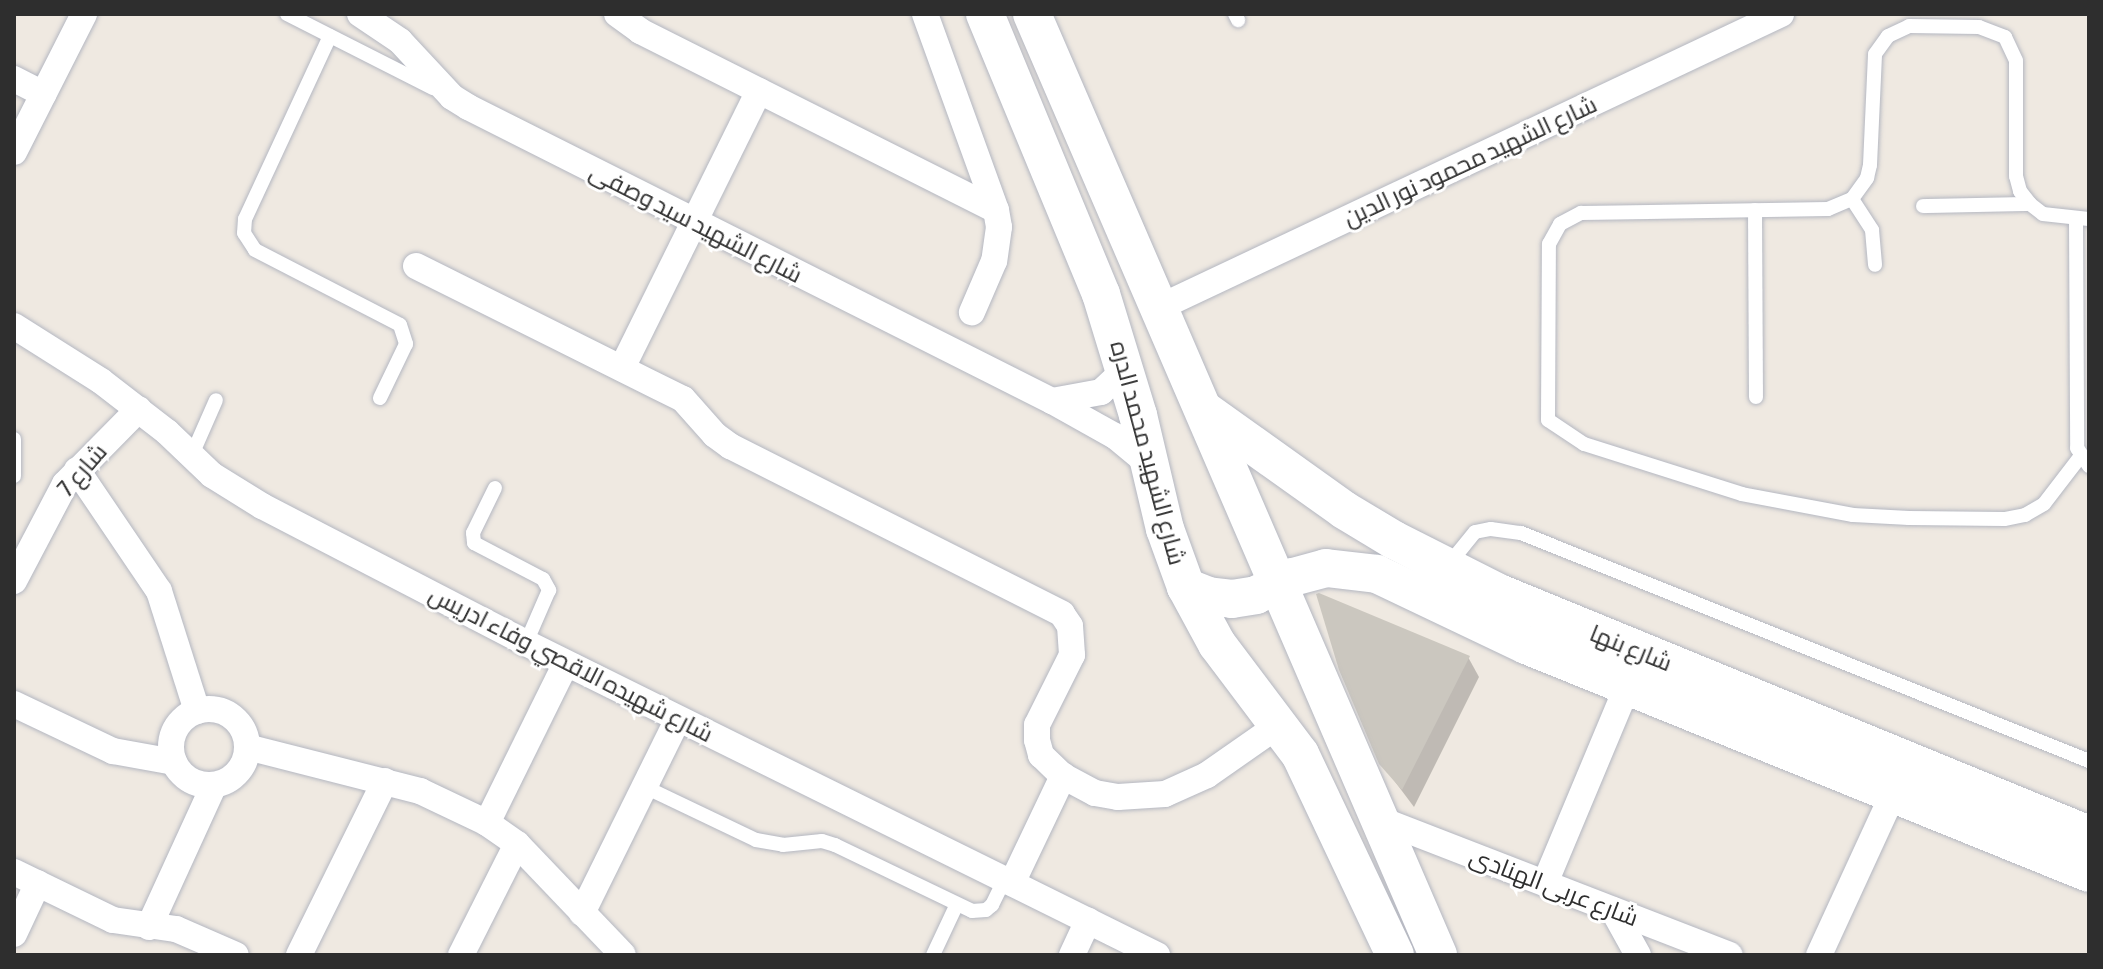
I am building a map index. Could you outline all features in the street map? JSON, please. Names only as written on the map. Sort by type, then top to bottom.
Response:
[{"type":"main road","name":"شارع الشهيد محمد الدره","points":[[985,14],[1082,242],[1126,369],[1165,529],[1186,587],[1217,644],[1280,724],[1317,787],[1388,949]]},
{"type":"main road","points":[[1032,14],[1438,955]]},
{"type":"main road","points":[[1082,242],[1122,224]]},
{"type":"main road","name":"شارع بنها","points":[[1201,408],[1319,494],[1446,568],[1553,617],[2089,835]]},
{"type":"main road","name":"شارع بنها","points":[[1186,587],[1208,596],[1232,599],[1256,595],[1326,568],[1377,574],[1476,623],[1627,687],[2089,873]]},
{"type":"street","points":[[14,152],[84,14]]},
{"type":"street","name":"شارع الشهيد سيد وصفى","points":[[360,14],[400,41],[452,97],[1052,401],[1115,436],[1150,465]]},
{"type":"street","points":[[617,14],[640,31],[996,210]]},
{"type":"street","points":[[925,14],[996,210],[998,245],[972,312]]},
{"type":"street","name":"شارع الشهيد محمود نور الدين","points":[[1158,308],[1781,14]]},
{"type":"street","points":[[14,79],[43,94]]},
{"type":"street","points":[[622,368],[759,91]]},
{"type":"street","points":[[416,266],[683,399],[715,435],[730,446],[1062,614],[1070,626],[1072,655],[1037,725],[1037,740],[1041,755],[1063,776],[1095,793],[1118,797],[1165,794],[1207,775],[1280,724]]},
{"type":"street","name":"شارع شهيده الاقصي وفاء ادريس","points":[[14,326],[66,357],[139,409],[212,475],[262,506],[526,643],[1157,955]]},
{"type":"street","points":[[1052,401],[1101,392],[1126,369]]},
{"type":"street","name":"شارع 7","points":[[14,581],[55,499],[77,470],[139,409]]},
{"type":"street","points":[[77,470],[159,591],[197,711]]},
{"type":"street","points":[[487,823],[566,663]]},
{"type":"street","points":[[1545,883],[1627,687]]},
{"type":"street","points":[[14,704],[113,751],[174,762]]},
{"type":"street","points":[[209,709],[231,716],[245,735],[247,747],[245,758],[234,776],[214,785],[190,780],[174,762],[172,737],[177,726],[197,711],[209,709]]},
{"type":"street","points":[[582,913],[678,719]]},
{"type":"street","points":[[247,747],[420,791],[487,823],[517,844],[623,955]]},
{"type":"street","points":[[1008,882],[1063,776]]},
{"type":"street","points":[[299,955],[385,781]]},
{"type":"street","points":[[149,927],[214,785]]},
{"type":"street","points":[[1819,955],[1893,794]]},
{"type":"street","name":"شارع عربى الهنادى","points":[[1379,819],[1730,955]]},
{"type":"street","points":[[461,955],[517,844]]},
{"type":"street","points":[[14,872],[113,920],[189,933],[236,955]]},
{"type":"street","points":[[14,934],[38,883]]},
{"type":"street","points":[[1613,910],[1638,955]]},
{"type":"street","points":[[1072,955],[1088,921]]},
{"type":"lane","points":[[287,14],[452,97]]},
{"type":"lane","points":[[1909,26],[1979,27],[1993,30],[2013,48],[2016,61],[2016,176],[2030,204],[2043,214],[2083,219],[2077,448],[2085,462],[2044,504],[2025,515],[2004,519],[1853,515],[1742,494],[1584,444],[1548,420],[1549,244],[1560,224],[1581,213],[1828,209],[1852,199],[1867,178],[1870,165],[1872,64],[1880,44],[1909,26]]},
{"type":"lane","points":[[330,36],[245,219],[244,233],[255,250],[400,325],[406,344],[380,398]]},
{"type":"lane","points":[[1852,199],[1872,230],[1875,265]]},
{"type":"lane","points":[[1923,206],[2030,204]]},
{"type":"lane","points":[[1755,210],[1756,397]]},
{"type":"lane","points":[[191,457],[216,400]]},
{"type":"lane","points":[[14,439],[14,476]]},
{"type":"lane","points":[[495,488],[473,533],[474,543],[543,579],[549,590],[526,643]]},
{"type":"lane","points":[[1446,568],[1475,532],[1491,529],[1521,533],[2089,761]]},
{"type":"lane","points":[[645,787],[756,840],[783,845],[822,841],[835,845],[972,911],[986,910],[1008,882]]},
{"type":"lane","points":[[933,955],[957,904]]},
{"type":"building","points":[[1316,594],[1470,656],[1402,790],[1379,764],[1339,670]]}]
